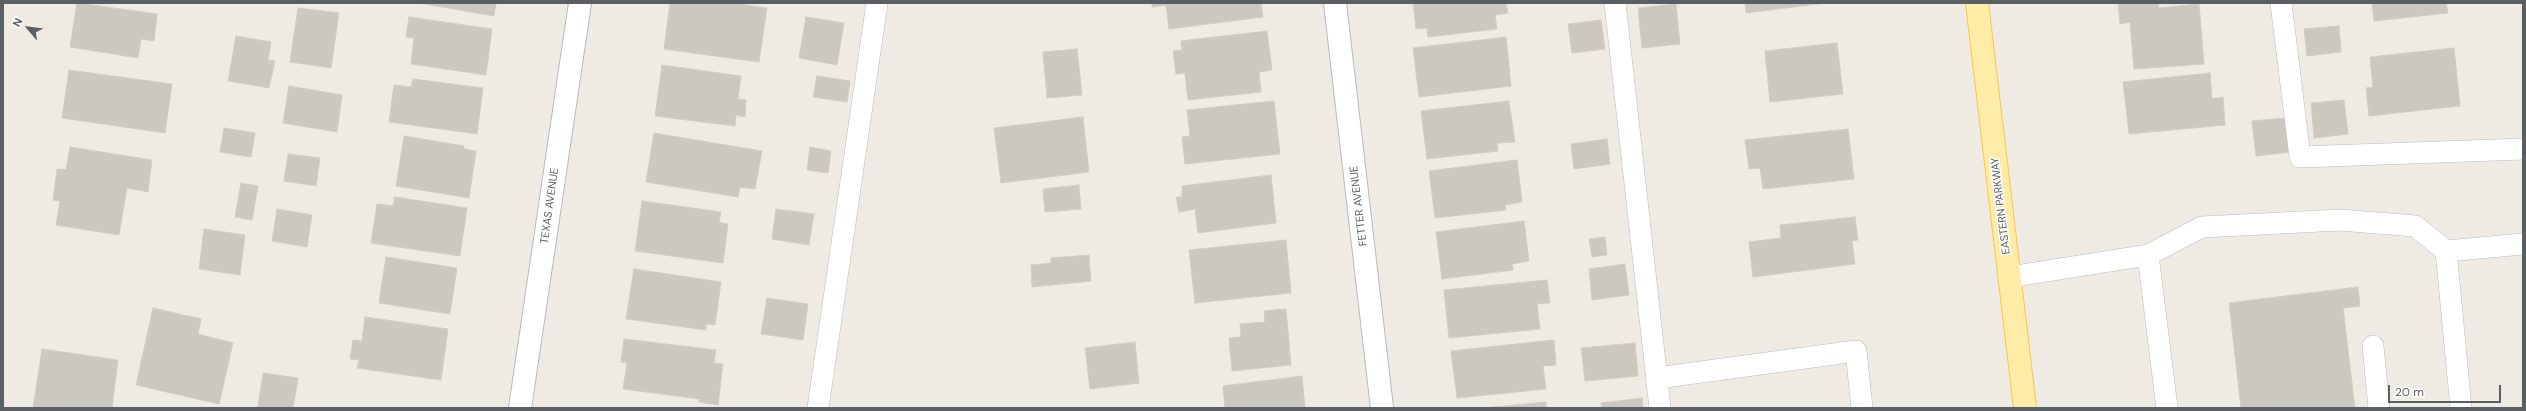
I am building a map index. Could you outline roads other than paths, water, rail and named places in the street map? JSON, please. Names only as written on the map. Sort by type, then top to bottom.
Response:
[{"type":"main road","name":"EASTERN PARKWAY","points":[[1977,3],[2025,408]]},
{"type":"street","name":"TEXAS AVENUE","points":[[520,408],[580,3]]},
{"type":"street","name":"FETTER AVENUE","points":[[1335,3],[1382,408]]},
{"type":"lane","points":[[818,408],[877,3]]},
{"type":"lane","points":[[1615,3],[1660,408]]},
{"type":"lane","points":[[2281,3],[2300,157],[2523,149]]},
{"type":"lane","points":[[2009,277],[2148,255],[2202,227],[2340,220],[2415,226],[2446,251],[2523,244]]},
{"type":"lane","points":[[2446,251],[2461,408]]},
{"type":"lane","points":[[2148,255],[2167,408]]},
{"type":"lane","points":[[2373,346],[2379,408]]},
{"type":"lane","points":[[1657,378],[1856,351],[1862,408]]}]
